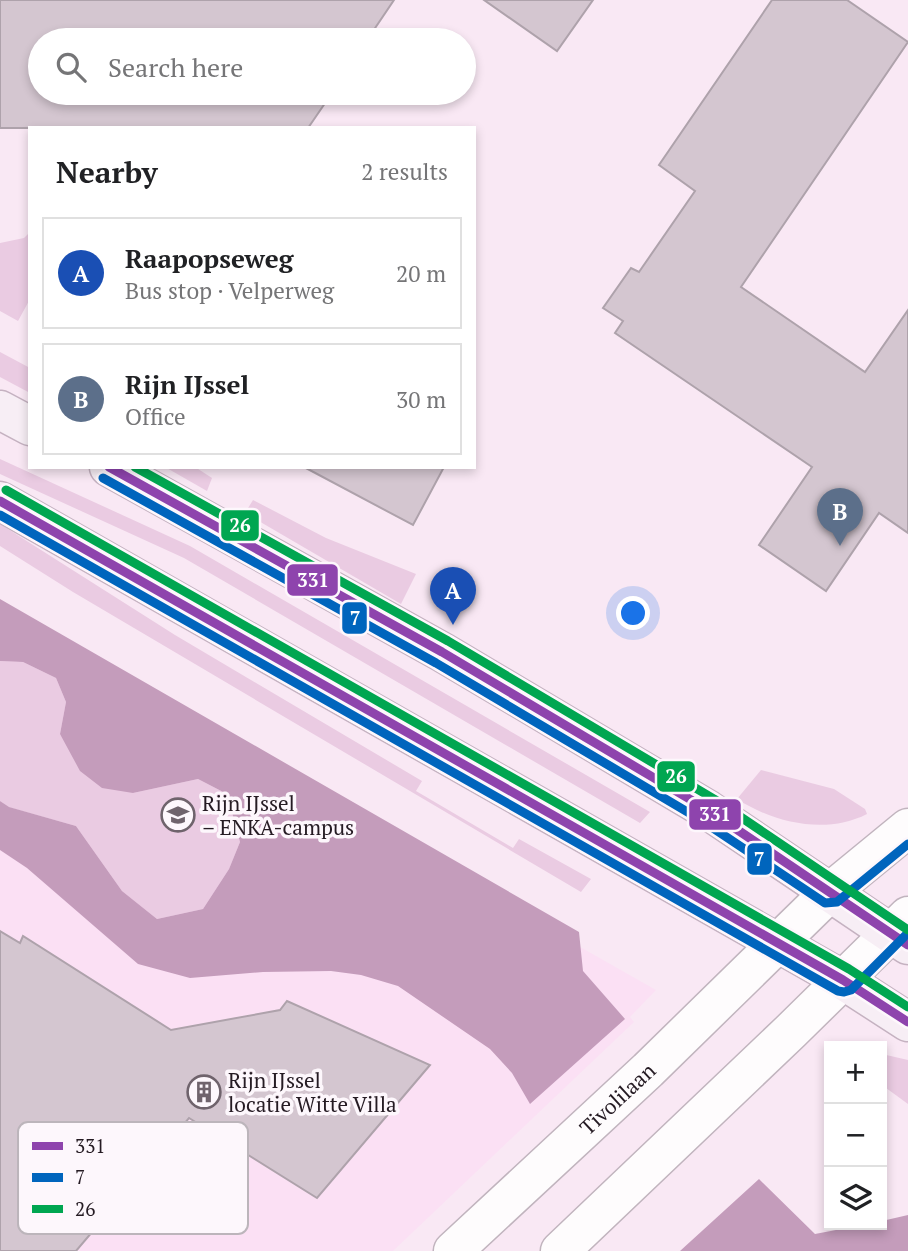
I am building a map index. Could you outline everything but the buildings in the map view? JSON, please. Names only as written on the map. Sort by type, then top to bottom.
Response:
[{"type":"main road","points":[[0,410],[28,425]]},
{"type":"main road","points":[[113,469],[453,659],[708,810],[830,892],[902,931]]},
{"type":"main road","points":[[0,501],[843,980],[908,1022]]},
{"type":"street","name":"Tivolilaan","points":[[453,1251],[648,1070],[830,892],[908,828]]},
{"type":"street","points":[[560,1251],[843,980],[902,931]]},
{"type":"shaded area","points":[[28,234],[28,303],[18,321],[0,311],[0,243],[24,238]]},
{"type":"shaded area","points":[[0,352],[28,367],[28,392],[0,377]]},
{"type":"shaded area","points":[[0,459],[190,546],[650,812],[640,823],[184,558],[0,474]]},
{"type":"shaded area","points":[[168,469],[198,469],[212,478],[207,491]]},
{"type":"shaded area","points":[[253,500],[326,538],[416,574],[401,604],[245,513]]},
{"type":"shaded area","points":[[0,524],[175,635],[422,781],[416,791],[513,848],[519,839],[591,879],[581,892],[73,592],[0,546]]},
{"type":"shaded area","points":[[0,599],[579,932],[583,971],[625,1019],[530,1104],[512,1073],[490,1049],[398,986],[361,975],[331,971],[263,972],[190,978],[138,964],[27,868],[0,850],[0,801],[9,807],[76,826],[122,891],[157,919],[203,909],[229,869],[240,842],[227,794],[198,779],[133,793],[102,788],[80,771],[60,734],[66,702],[56,678],[23,662],[0,661]]},
{"type":"shaded area","name":"Rijn IJssel – ENKA-campus","points":[[0,607],[485,893],[656,990],[630,1017],[634,1022],[393,1251],[0,1251]]},
{"type":"shaded area","points":[[0,661],[23,662],[56,678],[66,702],[60,734],[133,793],[198,779],[227,794],[240,842],[229,869],[203,909],[157,919],[122,891],[76,826],[8,807],[0,801]]},
{"type":"shaded area","points":[[761,770],[834,789],[865,809],[867,814],[835,824],[818,825],[784,820],[767,814],[737,799]]},
{"type":"shaded area","points":[[887,1055],[908,1060],[908,1104],[887,1089]]},
{"type":"shaded area","points":[[759,1179],[815,1234],[836,1230],[887,1230],[887,1220],[908,1215],[908,1251],[680,1251]]},
{"type":"transit line","name":"331","points":[[113,469],[442,652],[708,810],[908,945]]},
{"type":"transit line","name":"26","points":[[139,469],[448,641],[714,799],[908,930]]},
{"type":"transit line","name":"7","points":[[103,478],[436,663],[701,820],[825,903],[837,902],[908,844]]},
{"type":"transit line","name":"26","points":[[6,490],[849,969],[908,1007]]},
{"type":"transit line","name":"331","points":[[0,501],[843,980],[908,1022]]},
{"type":"transit line","name":"7","points":[[0,515],[838,991],[851,990],[908,933]]},
{"type":"place","name":"Rijn IJssel","points":[[840,546]]},
{"type":"place","name":"Raapopseweg","points":[[453,625]]},
{"type":"place","name":"Rijn IJssel – ENKA-campus","points":[[178,815]]},
{"type":"place","name":"Rijn IJssel locatie Witte Villa","points":[[204,1092]]}]
